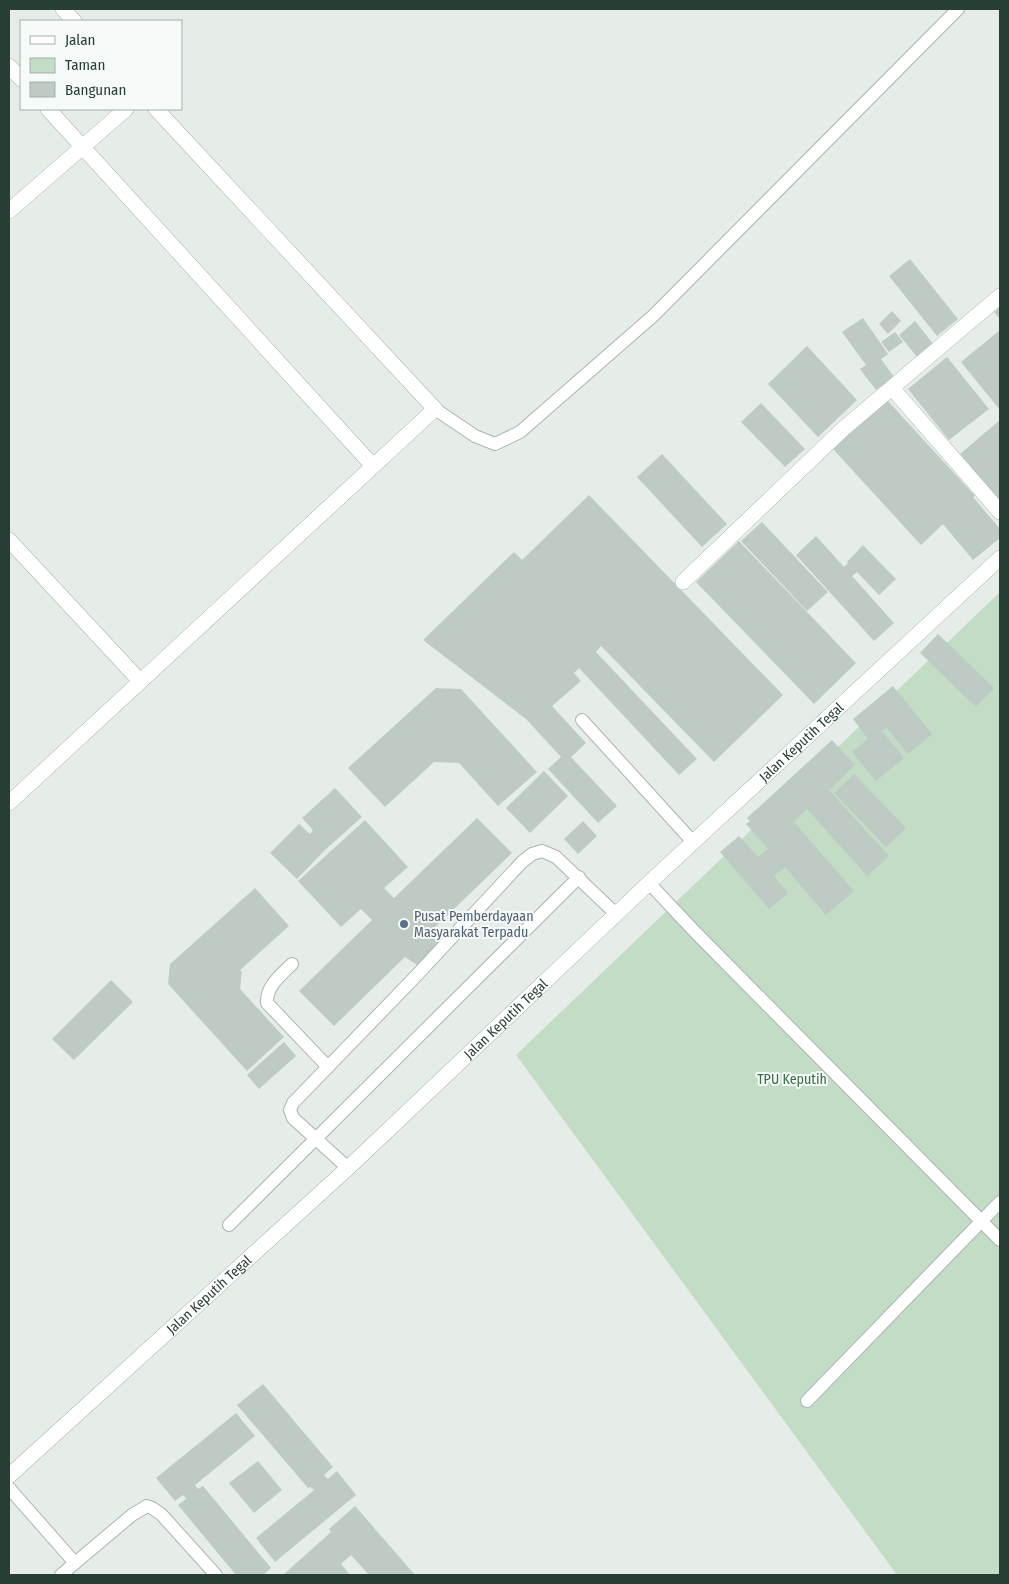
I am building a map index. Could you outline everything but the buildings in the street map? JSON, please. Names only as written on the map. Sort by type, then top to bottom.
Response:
[{"type":"street","points":[[63,9],[73,20]]},
{"type":"street","points":[[9,66],[20,78]]},
{"type":"street","points":[[49,110],[373,466]]},
{"type":"street","points":[[9,212],[125,110]]},
{"type":"street","points":[[9,803],[434,409],[157,110]]},
{"type":"street","points":[[682,582],[843,430],[1000,296]]},
{"type":"street","points":[[892,388],[1000,512]]},
{"type":"street","points":[[9,540],[140,681]]},
{"type":"street","name":"Jalan Keputih Tegal","points":[[9,1476],[348,1168],[649,883],[1000,558]]},
{"type":"lane","points":[[434,409],[475,436],[495,444],[520,432],[653,316],[958,9]]},
{"type":"lane","points":[[582,720],[693,842]]},
{"type":"lane","points":[[348,1168],[293,1118],[290,1110],[293,1103],[522,862],[532,854],[542,850],[556,857],[616,914]]},
{"type":"lane","points":[[230,1225],[579,877]]},
{"type":"lane","points":[[649,883],[710,948],[1000,1240]]},
{"type":"lane","points":[[292,964],[272,985],[267,995],[267,1003],[328,1067]]},
{"type":"lane","points":[[807,1400],[1000,1202]]},
{"type":"lane","points":[[9,1488],[75,1563]]},
{"type":"lane","points":[[61,1575],[132,1515],[147,1506],[161,1514],[216,1575]]},
{"type":"green space","name":"TPU Keputih","points":[[1000,592],[1000,1575],[897,1575],[516,1055]]},
{"type":"place","name":"Pusat Pemberdayaan Masyarakat Terpadu","points":[[404,924]]}]
